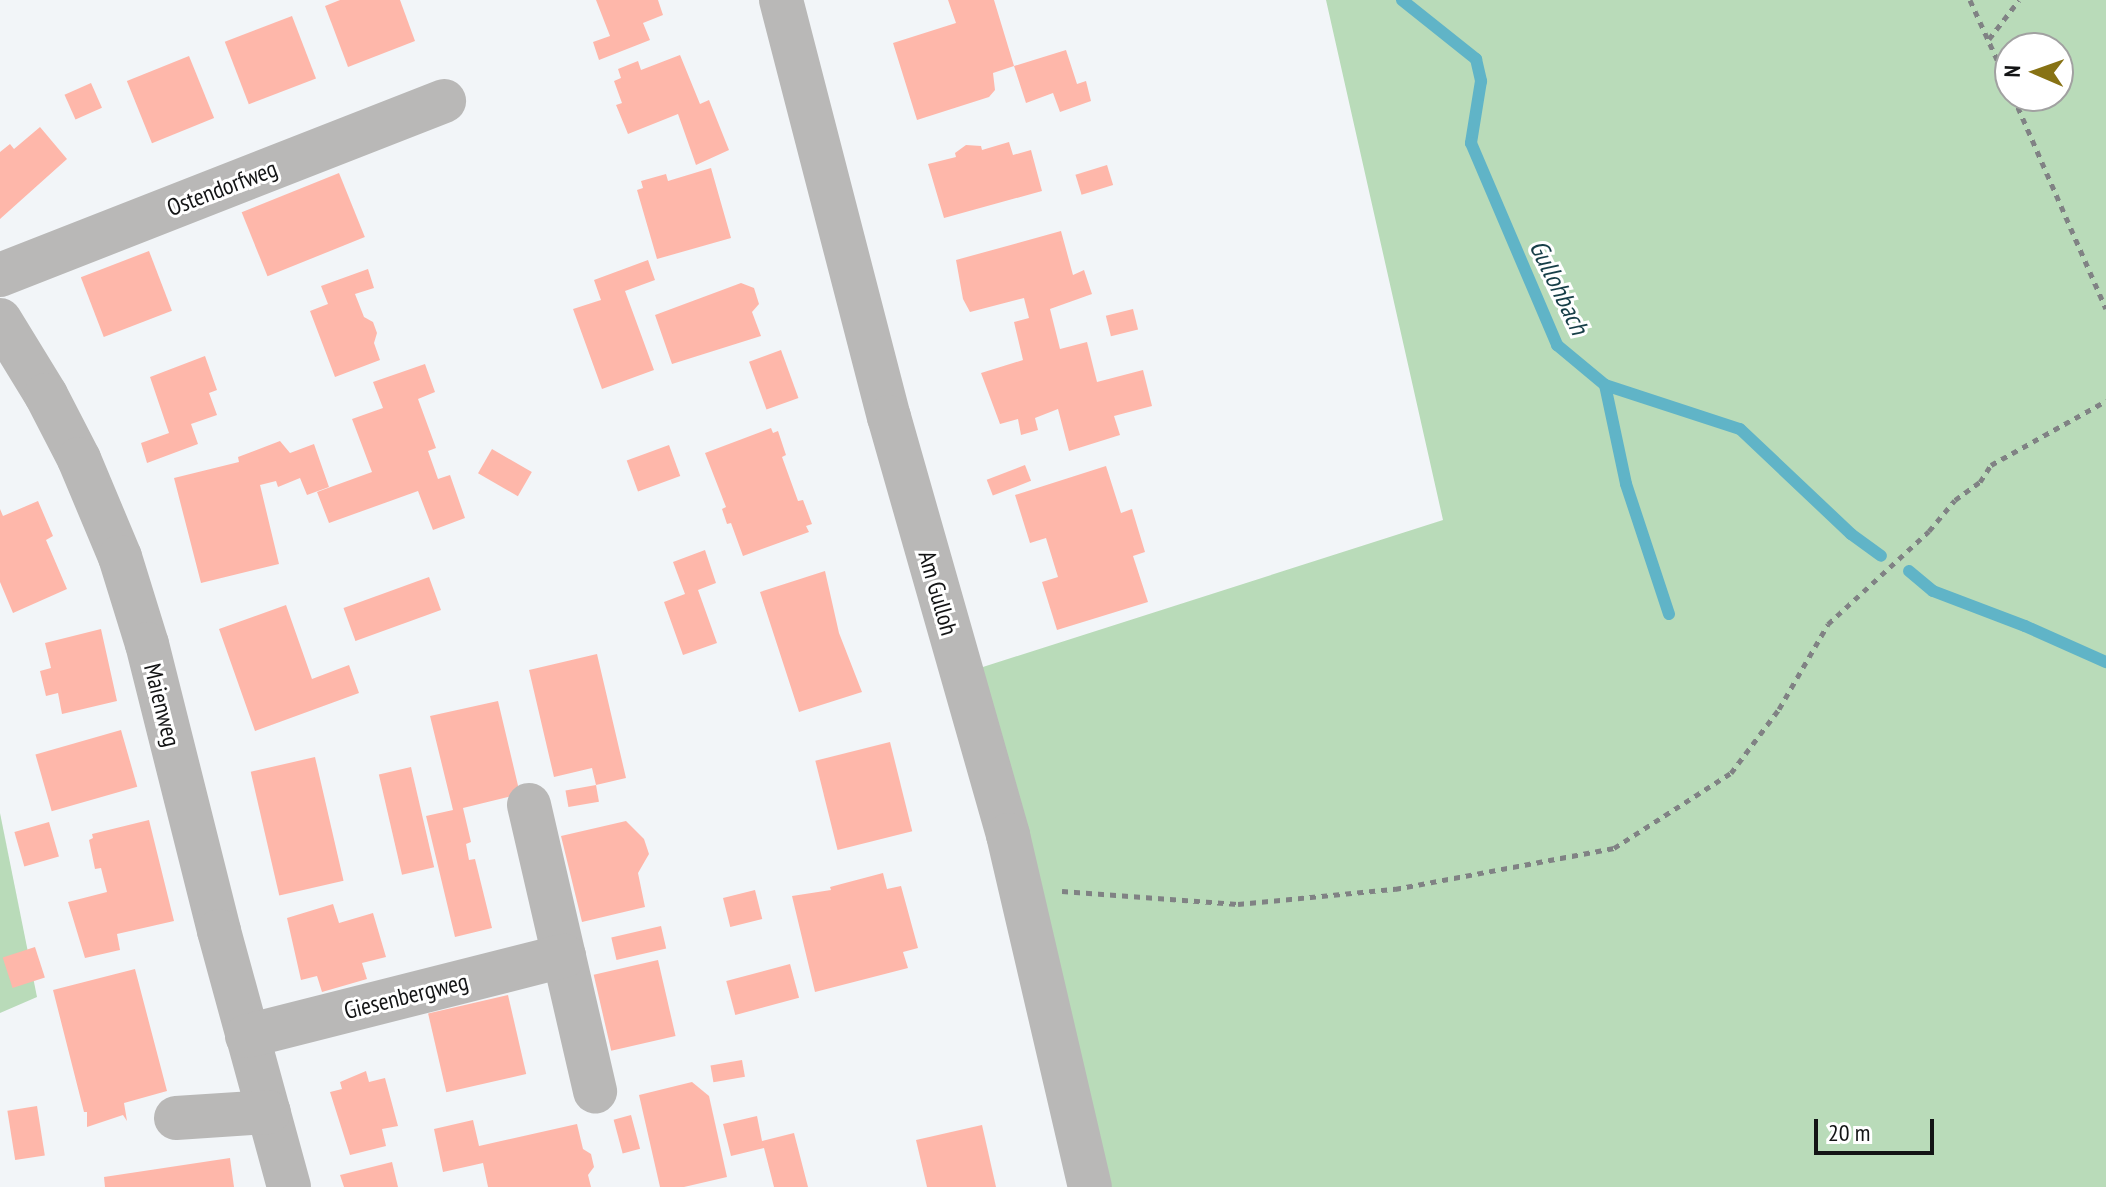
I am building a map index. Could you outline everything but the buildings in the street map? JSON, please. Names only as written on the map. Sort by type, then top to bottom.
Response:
[{"type":"street","name":"Am Gulloh","points":[[781,0],[889,417],[1008,835],[1090,1187]]},
{"type":"street","name":"Ostendorfweg","points":[[0,275],[444,101]]},
{"type":"street","name":"Maienweg","points":[[0,320],[46,395],[79,459],[120,557],[147,644],[247,1036],[289,1187]]},
{"type":"street","points":[[529,805],[595,1091]]},
{"type":"street","name":"Giesenbergweg","points":[[247,1036],[564,956]]},
{"type":"street","points":[[176,1118],[269,1112]]},
{"type":"path","points":[[1970,0],[1994,51]]},
{"type":"path","points":[[1989,39],[2019,0]]},
{"type":"path","points":[[2020,112],[2106,309]]},
{"type":"path","points":[[1020,888],[1238,904],[1395,889],[1614,848],[1731,773],[1779,709],[1828,624],[1929,531],[1955,500],[1980,482],[1991,465],[2106,401]]},
{"type":"green space","points":[[1326,0],[2106,0],[2106,1187],[1090,1187],[961,674],[1443,520]]},
{"type":"green space","points":[[0,813],[37,997],[0,1013]]},
{"type":"waterway","name":"Gullohbach","points":[[1402,0],[1476,59],[1481,81],[1471,143],[1557,345],[1605,385],[1740,429],[1851,534],[1881,556]]},
{"type":"waterway","points":[[1605,385],[1626,484],[1669,614]]},
{"type":"waterway","name":"Gullohbach","points":[[1909,571],[1933,591],[2025,626],[2106,662]]}]
